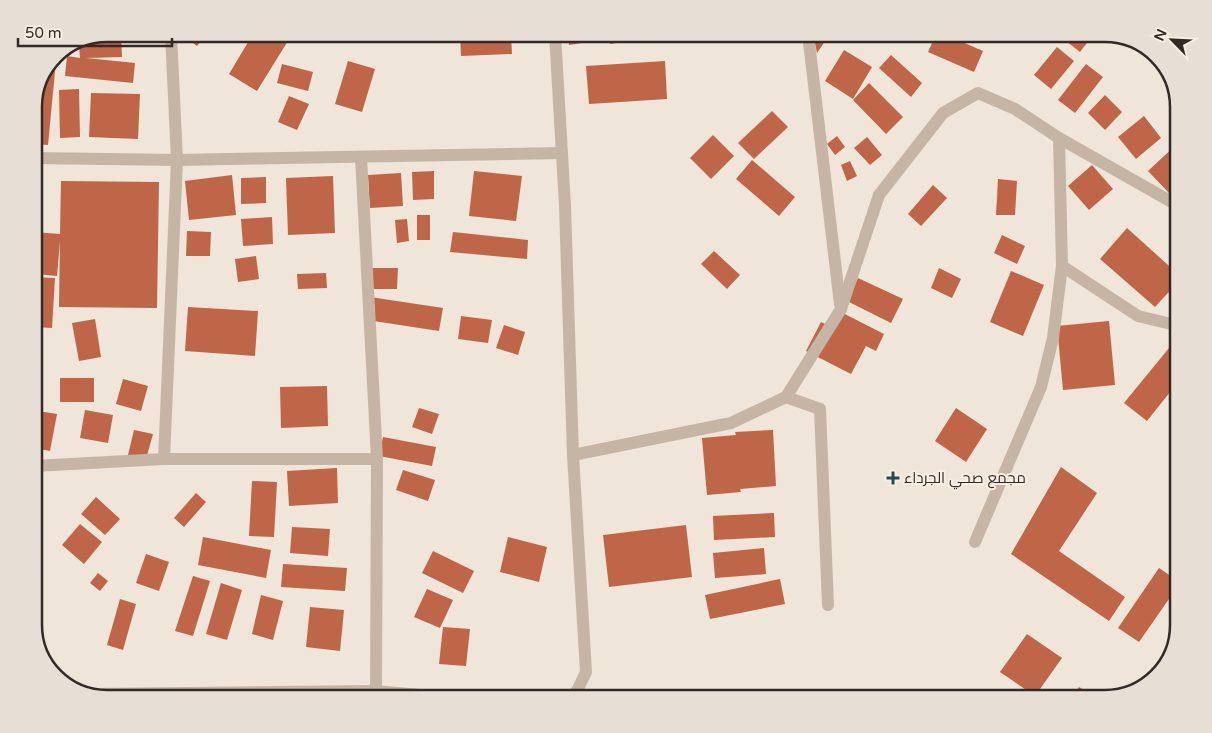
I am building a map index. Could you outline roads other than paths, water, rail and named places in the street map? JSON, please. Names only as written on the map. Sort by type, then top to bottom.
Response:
[{"type":"street","points":[[164,459],[177,160],[172,42]]},
{"type":"street","points":[[555,42],[562,153],[572,455],[586,672],[578,690]]},
{"type":"street","points":[[809,42],[840,309]]},
{"type":"street","points":[[572,455],[731,423],[786,397],[840,309],[879,195],[943,113],[978,93],[1015,109],[1058,138],[1169,201]]},
{"type":"street","points":[[975,542],[1041,387],[1053,338],[1062,266],[1058,138]]},
{"type":"street","points":[[43,158],[177,160],[562,153]]},
{"type":"street","points":[[361,157],[377,458],[376,690]]},
{"type":"street","points":[[1062,266],[1138,316],[1169,324]]},
{"type":"street","points":[[786,397],[820,409],[828,605]]},
{"type":"street","points":[[43,466],[164,459],[377,458]]},
{"type":"place","name":"مجمع صحي الجرداء","points":[[893,478]]}]
